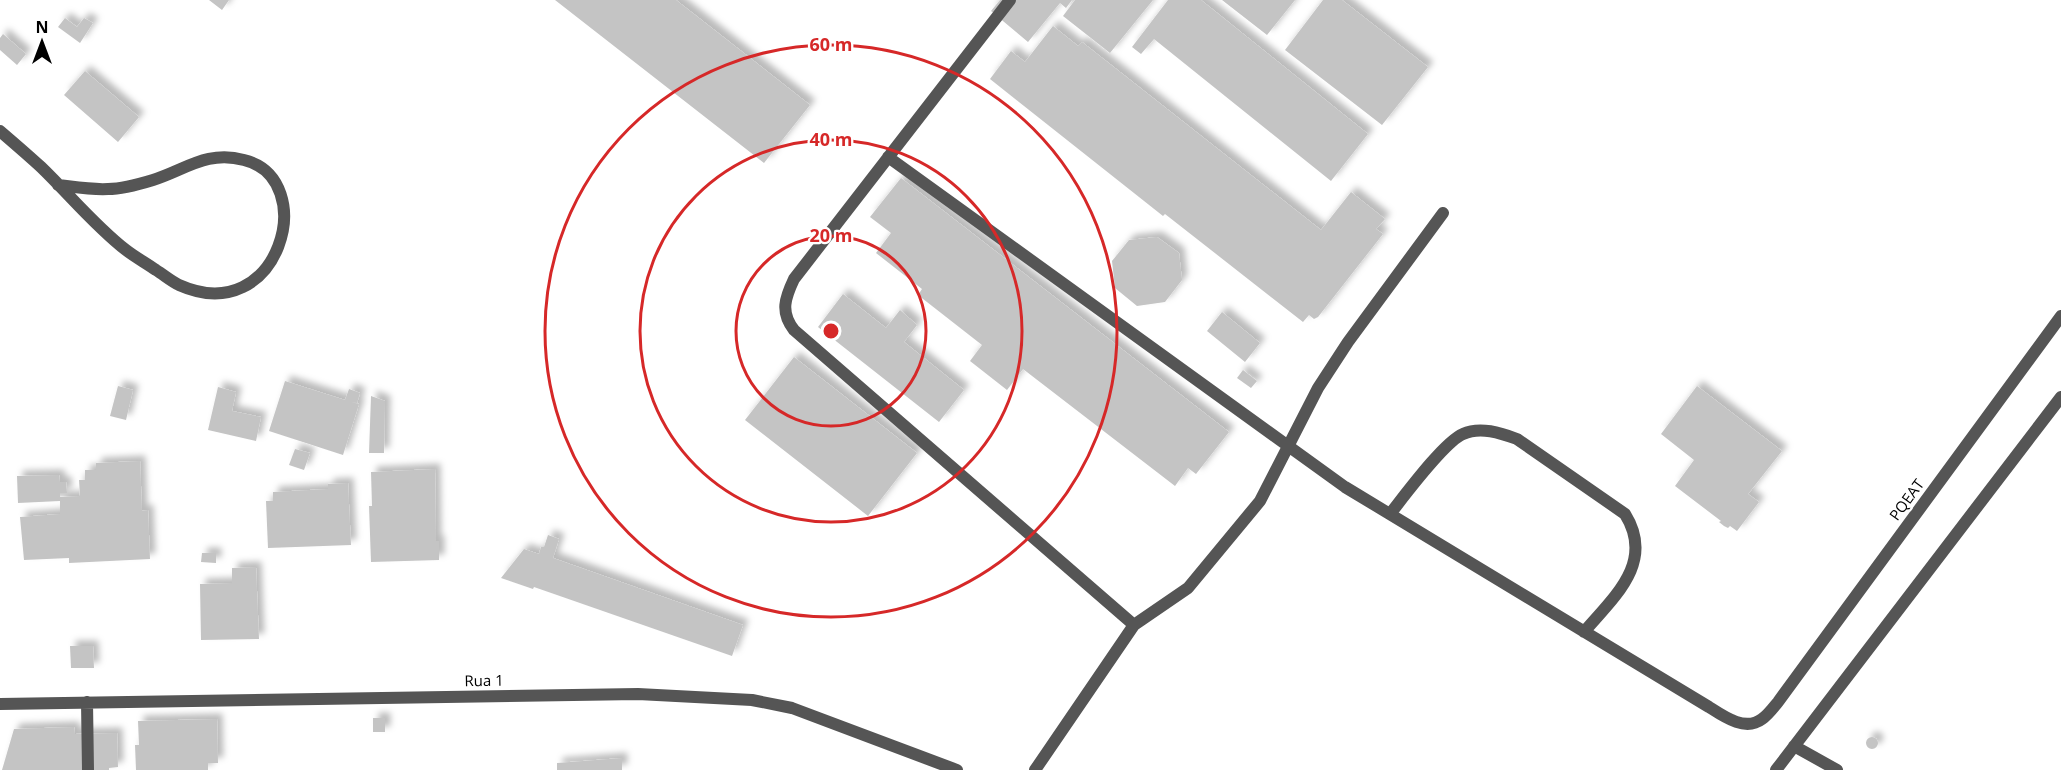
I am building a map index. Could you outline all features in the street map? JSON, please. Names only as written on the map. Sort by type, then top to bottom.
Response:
[{"type":"street","points":[[1010,0],[794,279],[786,298],[784,314],[788,322],[803,338],[1134,625]]},
{"type":"street","points":[[0,131],[125,250],[179,285],[207,293],[237,291],[258,277],[274,257],[282,236],[284,211],[279,187],[265,172],[246,160],[223,156],[192,163],[153,180],[109,190],[58,185]]},
{"type":"street","name":"PQEAT","points":[[888,157],[1345,487],[1709,707],[1740,723],[1753,723],[1761,720],[1778,702],[2061,316]]},
{"type":"street","points":[[1035,770],[1134,625],[1188,588],[1260,501],[1318,388],[1348,342],[1443,213]]},
{"type":"street","points":[[1776,770],[2061,397]]},
{"type":"street","points":[[1390,513],[1449,444],[1463,434],[1480,431],[1499,432],[1517,439],[1625,513],[1634,528],[1635,560],[1629,577],[1584,632]]},
{"type":"street","name":"Rua 1","points":[[0,704],[638,694],[752,700],[792,708],[957,770]]},
{"type":"street","points":[[87,702],[88,770]]},
{"type":"street","points":[[1794,746],[1837,770]]},
{"type":"building","points":[[209,0],[229,0],[222,10]]},
{"type":"building","points":[[555,0],[676,0],[810,105],[764,163]]},
{"type":"building","points":[[1000,0],[1072,0],[1066,8],[1060,3],[1028,42],[991,11]]},
{"type":"building","points":[[1075,0],[1153,0],[1110,53],[1063,16]]},
{"type":"building","points":[[1168,0],[1201,0],[1368,134],[1331,181],[1154,39],[1141,54],[1132,47]]},
{"type":"building","points":[[1222,0],[1295,0],[1267,35]]},
{"type":"building","points":[[1323,0],[1342,0],[1428,67],[1382,125],[1285,50]]},
{"type":"building","points":[[65,18],[77,27],[84,18],[93,23],[80,43],[58,27]]},
{"type":"building","points":[[1053,26],[1078,46],[1082,42],[1321,230],[1351,192],[1385,219],[1376,229],[1383,234],[1318,317],[1314,319],[1309,315],[1303,322],[1165,214],[1163,216],[990,79],[1011,51],[1025,62]]},
{"type":"building","points":[[3,34],[26,54],[17,65],[0,50],[0,38]]},
{"type":"building","points":[[85,71],[139,117],[118,142],[64,95]]},
{"type":"building","points":[[901,178],[1229,432],[1196,474],[1188,468],[1175,486],[1023,369],[1007,390],[970,361],[982,345],[918,295],[922,289],[876,253],[891,233],[870,217]]},
{"type":"building","points":[[1157,237],[1179,253],[1182,280],[1165,302],[1137,306],[1115,288],[1112,261],[1129,240]]},
{"type":"building","points":[[843,294],[886,328],[900,310],[917,325],[904,342],[964,390],[939,422],[818,327]]},
{"type":"building","points":[[1222,312],[1260,343],[1245,362],[1207,331]]},
{"type":"building","points":[[794,357],[917,453],[868,516],[745,420]]},
{"type":"building","points":[[1243,370],[1257,381],[1251,388],[1237,378]]},
{"type":"building","points":[[285,381],[345,400],[349,389],[360,393],[357,403],[351,402],[359,404],[343,455],[269,431]]},
{"type":"building","points":[[118,386],[133,390],[126,420],[110,416]]},
{"type":"building","points":[[1697,386],[1782,451],[1748,494],[1759,502],[1737,531],[1730,526],[1728,528],[1724,526],[1719,522],[1721,521],[1675,486],[1694,460],[1661,434]]},
{"type":"building","points":[[218,387],[236,392],[232,411],[261,417],[256,441],[208,430]]},
{"type":"building","points":[[371,396],[385,401],[384,453],[369,453]]},
{"type":"building","points":[[295,449],[310,453],[304,470],[289,465]]},
{"type":"building","points":[[140,461],[142,511],[148,510],[150,559],[69,563],[69,558],[24,560],[20,517],[60,514],[60,501],[18,503],[17,476],[59,475],[60,482],[66,482],[67,493],[60,493],[60,497],[80,496],[79,480],[85,480],[85,470],[96,470],[96,463]]},
{"type":"building","points":[[435,469],[436,541],[439,541],[439,560],[371,562],[369,506],[372,506],[371,472]]},
{"type":"building","points":[[348,483],[351,545],[268,548],[266,501],[273,501],[273,492],[328,489],[328,484]]},
{"type":"building","points":[[548,535],[559,539],[553,558],[743,625],[732,656],[534,587],[533,589],[501,578],[524,549],[539,554]]},
{"type":"building","points":[[202,553],[216,553],[216,563],[201,562]]},
{"type":"building","points":[[256,567],[259,639],[201,640],[200,584],[232,583],[232,568]]},
{"type":"building","points":[[70,646],[93,646],[94,668],[71,668]]},
{"type":"building","points":[[373,718],[385,718],[385,732],[373,732]]},
{"type":"building","points":[[217,719],[218,763],[208,763],[208,770],[136,770],[135,745],[139,745],[138,721]]},
{"type":"building","points":[[74,727],[75,734],[117,733],[118,767],[109,768],[109,770],[2,770],[14,729]]},
{"type":"building","points":[[1872,737],[1878,743],[1872,749],[1866,743]]},
{"type":"building","points":[[622,758],[622,770],[557,770],[557,763]]}]
